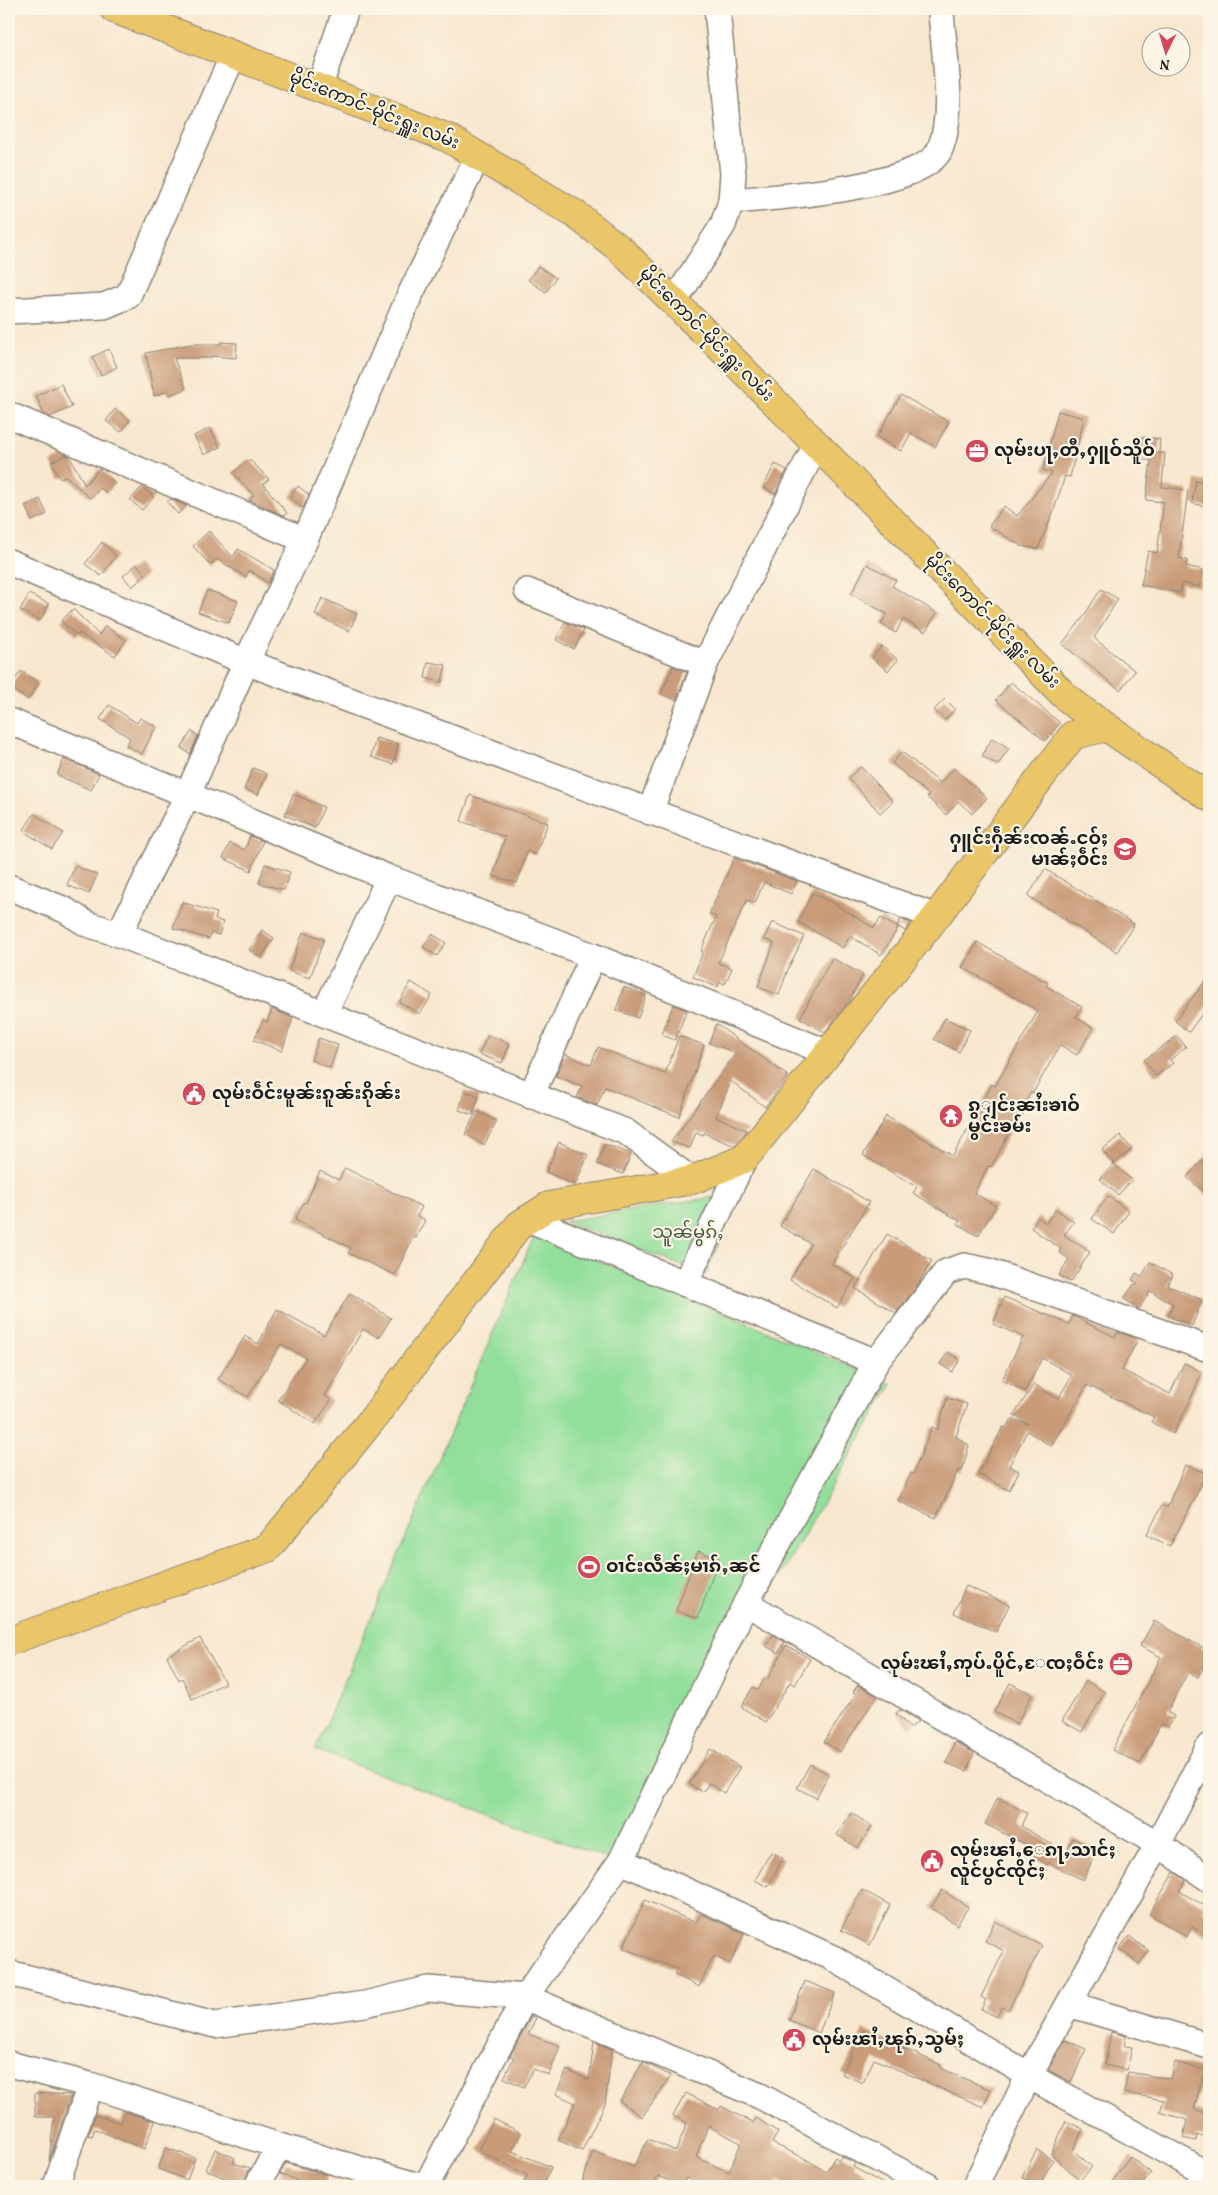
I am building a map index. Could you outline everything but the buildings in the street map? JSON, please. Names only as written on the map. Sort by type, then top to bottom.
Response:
[{"type":"main road","name":"မိုင်းကောင်-မိုင်းရှူး လမ်း","points":[[114,9],[448,138],[575,214],[620,249],[674,302],[1066,697],[1106,727],[1209,797]]},
{"type":"main road","points":[[1066,697],[1073,735]]},
{"type":"main road","points":[[9,1641],[268,1548],[371,1421],[519,1225],[528,1219],[549,1206],[692,1180],[744,1159],[936,917],[1073,735],[1106,727]]},
{"type":"street","points":[[319,88],[346,9]]},
{"type":"street","points":[[674,302],[723,225],[730,202],[733,174],[717,9]]},
{"type":"street","points":[[730,202],[797,196],[853,188],[917,171],[940,151],[948,116],[941,13]]},
{"type":"street","points":[[9,310],[104,306],[128,296],[233,55]]},
{"type":"street","points":[[119,934],[188,794],[246,662],[305,540],[409,297],[478,156]]},
{"type":"street","points":[[9,415],[305,540]]},
{"type":"street","points":[[650,812],[705,664],[816,445]]},
{"type":"street","points":[[9,562],[246,662],[936,917]]},
{"type":"street","points":[[527,591],[705,664]]},
{"type":"street","points":[[9,721],[389,878],[593,956],[828,1053]]},
{"type":"street","points":[[324,1014],[389,878]]},
{"type":"street","points":[[9,887],[65,910],[87,924],[119,934],[626,1132],[692,1180]]},
{"type":"street","points":[[531,1096],[593,956]]},
{"type":"street","points":[[685,1284],[744,1159]]},
{"type":"street","points":[[528,1219],[876,1362]]},
{"type":"street","points":[[426,2186],[525,1997],[621,1860],[746,1603],[876,1362],[946,1272],[964,1266],[988,1271],[1209,1349]]},
{"type":"street","points":[[746,1603],[1158,1844],[1209,1879]]},
{"type":"street","points":[[975,2186],[1029,2075],[1158,1844],[1209,1746]]},
{"type":"street","points":[[621,1860],[834,1958],[1029,2075],[1209,2175]]},
{"type":"street","points":[[9,1973],[215,2025],[365,2004],[428,1989],[525,1997],[760,2096],[928,2186]]},
{"type":"street","points":[[1069,2004],[1209,2046]]},
{"type":"street","points":[[9,2064],[90,2085],[407,2185]]},
{"type":"street","points":[[56,2186],[90,2085]]},
{"type":"street","points":[[257,2186],[279,2146]]},
{"type":"green space","name":"သူၼ်မွၵ်ႇ","points":[[739,1193],[706,1275],[565,1221]]},
{"type":"green space","name":"ဝၢင်းလဵၼ်ႈမၢၵ်ႇၼင်","points":[[535,1234],[892,1384],[614,1861],[315,1750]]},
{"type":"place","name":"လုမ်းပႃႇတီႇႁူဝ်သိူဝ်","points":[[977,451]]},
{"type":"place","name":"ႁူင်းႁဵၼ်းၸၼ်ႉငဝ်ႈ မၢၼ်ႈဝဵင်း","points":[[1125,849]]},
{"type":"place","name":"လုမ်းဝဵင်းမူၼ်းၵူၼ်းၵိုၼ်း","points":[[194,1094]]},
{"type":"place","name":"ၵွျင်းၼၢႆးၶၢဝ် မွင်းၶမ်း","points":[[951,1116]]},
{"type":"place","name":"ဝၢင်းလဵၼ်ႈမၢၵ်ႇၼင်","points":[[589,1567]]},
{"type":"place","name":"လုမ်းၽၢႆႇဢုပ်ႉပိူင်ႇႄၸႈဝဵင်း","points":[[1121,1664]]},
{"type":"place","name":"လုမ်းၽၢႆႇေၵႃႇသၢင်ႈ လူင်ပွင်ၸိုင်ႈ","points":[[932,1861]]},
{"type":"place","name":"လုမ်းၽၢႆႇၽုၵ်ႇသွမ်ႈ","points":[[794,2040]]}]
